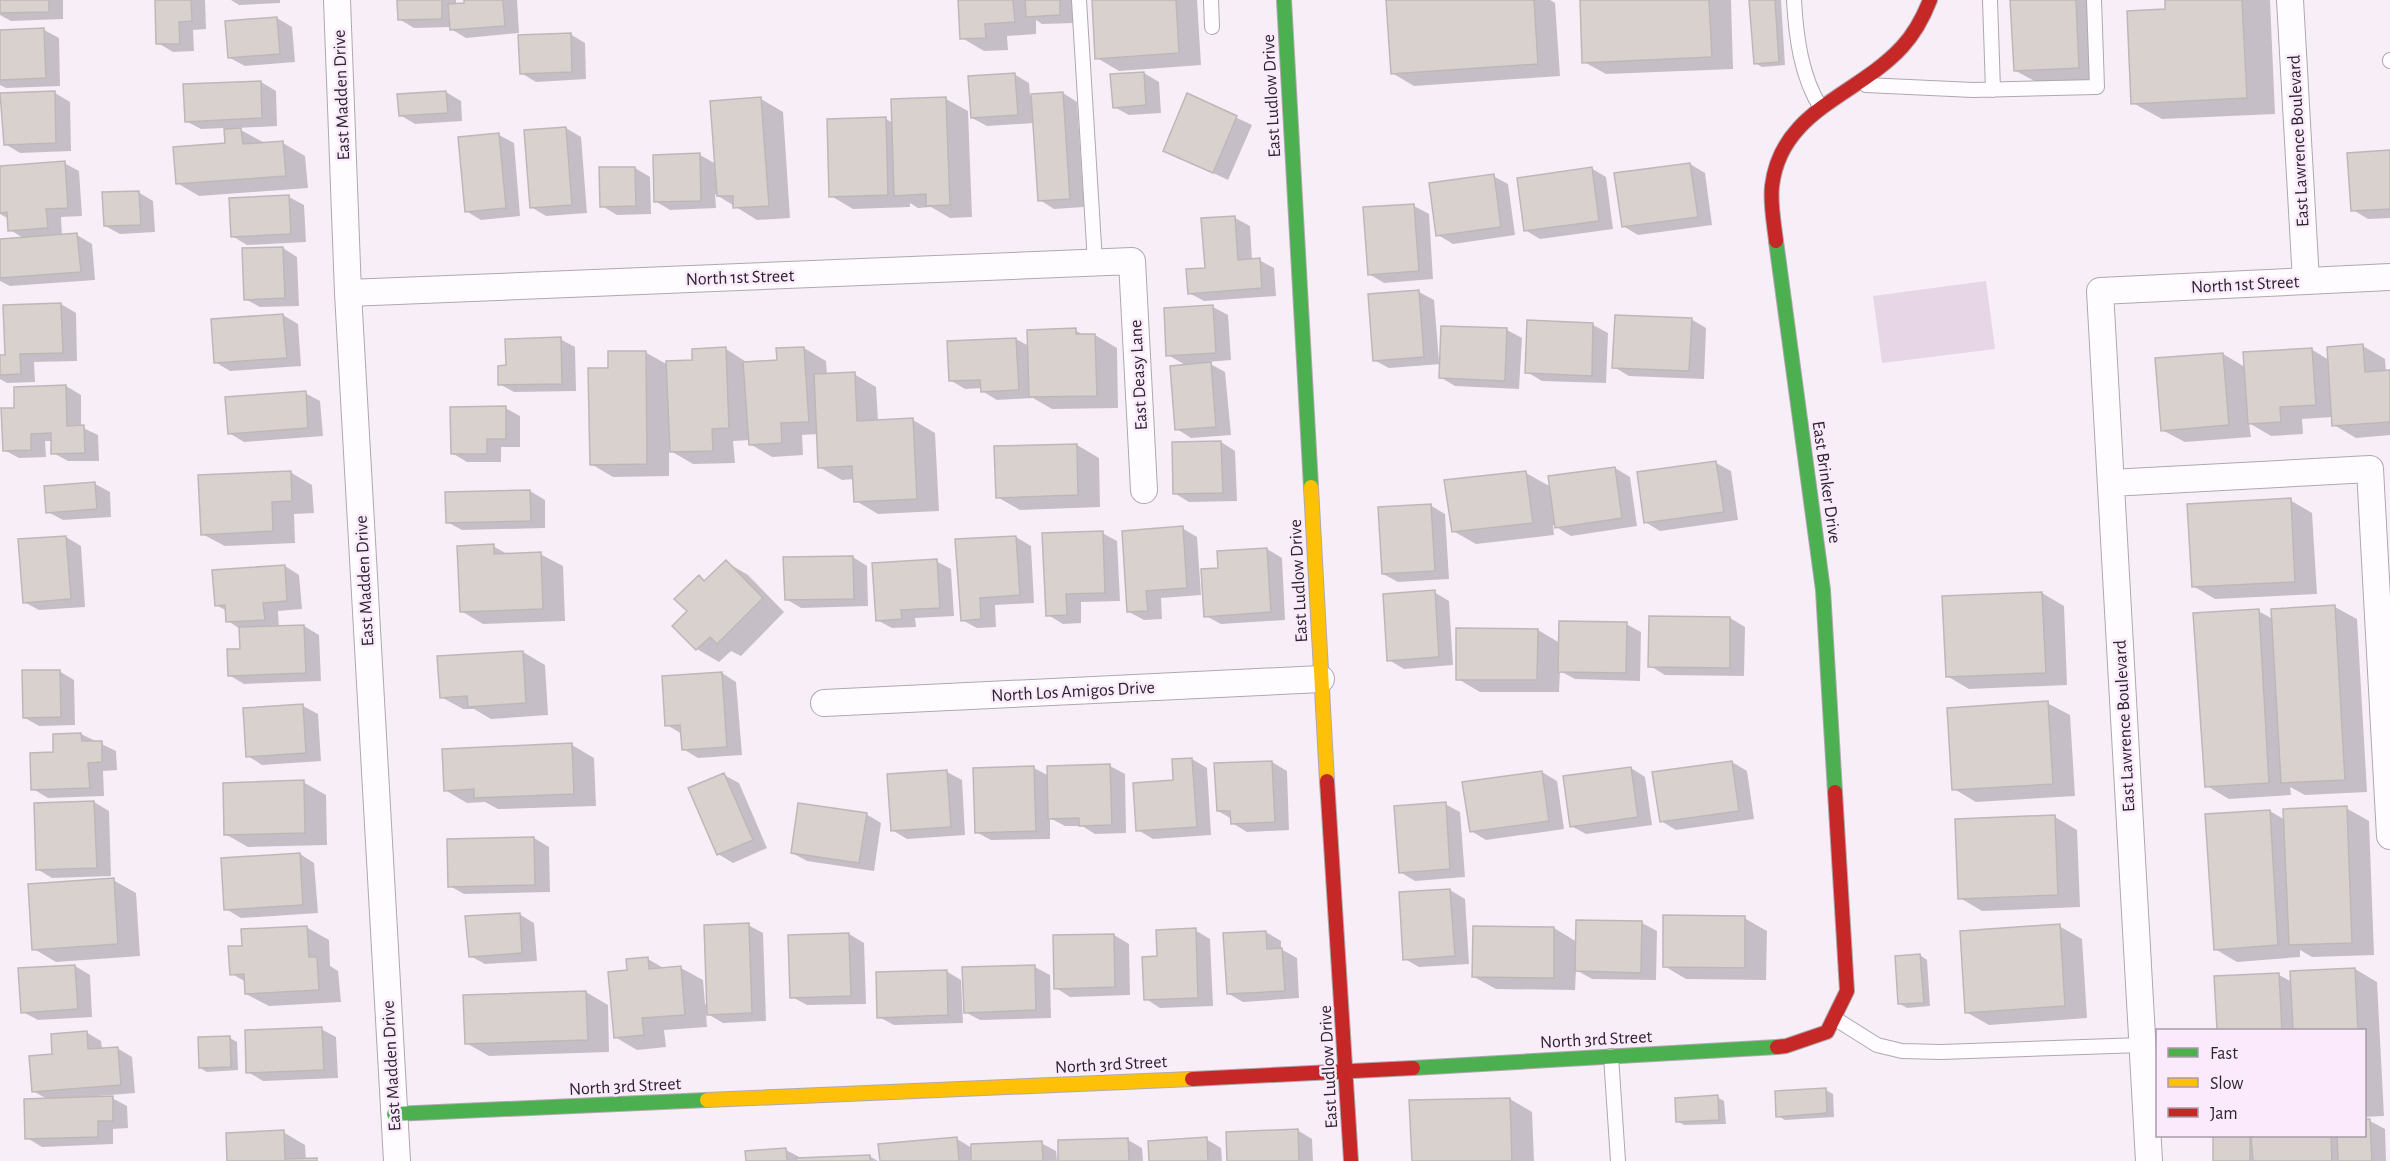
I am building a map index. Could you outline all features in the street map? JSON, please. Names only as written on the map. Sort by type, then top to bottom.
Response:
[{"type":"street","name":"East Madden Drive","points":[[337,0],[348,293],[397,1161]]},
{"type":"street","name":"East Ludlow Drive","points":[[1284,0],[1321,679],[1351,1161]]},
{"type":"street","name":"East Brinker Drive","points":[[1827,1032],[1847,991],[1823,590],[1773,219],[1772,187],[1779,163],[1794,132],[1821,108],[1896,54],[1912,39],[1926,15],[1930,0]]},
{"type":"street","name":"East Lawrence Boulevard","points":[[2290,0],[2306,281]]},
{"type":"street","name":"North 1st Street","points":[[348,293],[1132,261]]},
{"type":"street","name":"East Deasy Lane","points":[[1132,261],[1144,490]]},
{"type":"street","name":"North 1st Street","points":[[2100,291],[2390,278]]},
{"type":"street","name":"East Lawrence Boulevard","points":[[2100,291],[2149,1161]]},
{"type":"street","points":[[2111,483],[2370,469],[2390,836]]},
{"type":"street","name":"North Los Amigos Drive","points":[[824,703],[1321,679]]},
{"type":"street","name":"North 3rd Street","points":[[394,1114],[1346,1072],[1786,1046],[1827,1032]]},
{"type":"lane","points":[[1079,0],[1095,262]]},
{"type":"lane","points":[[1211,0],[1212,27]]},
{"type":"lane","points":[[1794,0],[1796,33],[1812,94],[1821,108]]},
{"type":"lane","points":[[1990,0],[1993,90]]},
{"type":"lane","points":[[1855,84],[1993,90],[2097,87],[2094,0]]},
{"type":"lane","points":[[1834,1018],[1877,1045],[1902,1051],[1941,1052],[2142,1045]]},
{"type":"lane","points":[[1611,1056],[1618,1161]]},
{"type":"shaded area","points":[[1986,281],[1995,349],[1882,363],[1873,296]]},
{"type":"building","points":[[0,0],[49,0],[49,12],[0,13]]},
{"type":"building","points":[[155,0],[191,0],[192,21],[179,22],[180,44],[156,44]]},
{"type":"building","points":[[397,0],[442,0],[442,19],[398,20]]},
{"type":"building","points":[[464,0],[503,0],[505,26],[450,30],[448,4],[464,3]]},
{"type":"building","points":[[958,0],[1013,0],[1015,22],[985,24],[986,38],[960,39]]},
{"type":"building","points":[[1025,0],[1060,0],[1060,15],[1026,17]]},
{"type":"building","points":[[1092,0],[1176,0],[1179,53],[1095,59]]},
{"type":"building","points":[[1386,0],[1534,0],[1538,64],[1391,74]]},
{"type":"building","points":[[1580,0],[1709,0],[1712,57],[1582,63]]},
{"type":"building","points":[[1749,0],[1775,0],[1779,62],[1754,64]]},
{"type":"building","points":[[2010,0],[2076,0],[2079,68],[2014,71]]},
{"type":"building","points":[[2165,0],[2242,0],[2247,98],[2131,104],[2127,11],[2165,9]]},
{"type":"building","points":[[277,17],[280,54],[228,58],[225,21]]},
{"type":"building","points":[[44,28],[46,78],[0,80],[0,30]]},
{"type":"building","points":[[571,33],[572,72],[520,74],[518,35]]},
{"type":"building","points":[[1144,72],[1146,105],[1113,108],[1110,74]]},
{"type":"building","points":[[1015,73],[1018,115],[971,118],[968,76]]},
{"type":"building","points":[[261,81],[262,118],[185,122],[183,84]]},
{"type":"building","points":[[55,91],[56,143],[4,145],[0,93]]},
{"type":"building","points":[[446,91],[448,113],[399,116],[397,94]]},
{"type":"building","points":[[1063,92],[1070,199],[1038,201],[1031,94]]},
{"type":"building","points":[[1187,93],[1237,116],[1213,173],[1163,151]]},
{"type":"building","points":[[761,97],[769,206],[733,208],[733,196],[717,196],[710,101]]},
{"type":"building","points":[[946,97],[950,205],[926,206],[926,194],[894,196],[891,99]]},
{"type":"building","points":[[886,117],[888,195],[829,197],[827,119]]},
{"type":"building","points":[[566,127],[572,205],[530,208],[524,130]]},
{"type":"building","points":[[241,128],[243,144],[283,141],[286,176],[176,184],[173,147],[225,143],[224,129]]},
{"type":"building","points":[[499,133],[506,208],[465,212],[458,137]]},
{"type":"building","points":[[2390,150],[2390,209],[2351,211],[2347,153]]},
{"type":"building","points":[[700,153],[701,201],[654,202],[653,155]]},
{"type":"building","points":[[65,161],[68,208],[46,209],[48,228],[8,231],[7,212],[0,213],[0,166]]},
{"type":"building","points":[[1690,163],[1698,217],[1622,227],[1614,173]]},
{"type":"building","points":[[599,167],[635,167],[636,206],[600,207]]},
{"type":"building","points":[[1592,167],[1599,221],[1524,231],[1517,178]]},
{"type":"building","points":[[1494,174],[1501,227],[1436,236],[1429,183]]},
{"type":"building","points":[[139,191],[141,225],[104,226],[102,192]]},
{"type":"building","points":[[289,195],[291,234],[231,237],[229,198]]},
{"type":"building","points":[[1414,204],[1419,271],[1368,275],[1363,207]]},
{"type":"building","points":[[1235,216],[1238,260],[1260,258],[1262,288],[1188,294],[1186,269],[1205,268],[1201,218]]},
{"type":"building","points":[[77,233],[81,272],[0,278],[0,239]]},
{"type":"building","points":[[283,247],[285,298],[244,300],[242,248]]},
{"type":"building","points":[[1419,290],[1424,357],[1373,361],[1368,294]]},
{"type":"building","points":[[61,303],[63,353],[20,354],[21,374],[0,375],[0,355],[5,355],[3,305]]},
{"type":"building","points":[[1213,305],[1216,353],[1166,356],[1164,308]]},
{"type":"building","points":[[283,314],[287,358],[214,363],[211,319]]},
{"type":"building","points":[[1615,315],[1692,318],[1689,371],[1612,368]]},
{"type":"building","points":[[1527,320],[1593,323],[1592,376],[1525,373]]},
{"type":"building","points":[[1441,326],[1507,328],[1505,381],[1439,378]]},
{"type":"building","points":[[1076,328],[1076,334],[1095,334],[1097,396],[1029,397],[1027,330]]},
{"type":"building","points":[[561,337],[562,384],[498,385],[498,366],[506,365],[505,339]]},
{"type":"building","points":[[1016,338],[1019,390],[981,392],[980,380],[949,381],[947,341]]},
{"type":"building","points":[[2363,344],[2365,372],[2390,370],[2390,422],[2332,426],[2327,347]]},
{"type":"building","points":[[726,347],[729,428],[712,429],[713,451],[670,452],[666,361],[692,360],[692,349]]},
{"type":"building","points":[[804,347],[809,422],[781,423],[782,443],[749,445],[743,362],[777,360],[776,348]]},
{"type":"building","points":[[2312,348],[2316,405],[2280,407],[2281,422],[2248,424],[2243,352]]},
{"type":"building","points":[[608,351],[646,351],[647,464],[590,465],[588,368],[608,368]]},
{"type":"building","points":[[2223,353],[2229,425],[2161,431],[2155,358]]},
{"type":"building","points":[[1211,362],[1216,427],[1175,430],[1170,366]]},
{"type":"building","points":[[855,372],[857,421],[913,418],[917,499],[854,502],[852,466],[818,468],[814,374]]},
{"type":"building","points":[[66,385],[67,426],[84,425],[85,453],[51,454],[51,433],[31,434],[31,450],[3,451],[1,408],[14,408],[14,387]]},
{"type":"building","points":[[306,391],[308,428],[228,434],[225,397]]},
{"type":"building","points":[[506,406],[506,439],[487,439],[487,454],[451,454],[450,407]]},
{"type":"building","points":[[1221,441],[1223,493],[1173,494],[1172,442]]},
{"type":"building","points":[[1077,444],[1078,495],[996,498],[994,446]]},
{"type":"building","points":[[1716,461],[1724,512],[1644,523],[1637,472]]},
{"type":"building","points":[[1615,467],[1622,518],[1555,528],[1548,476]]},
{"type":"building","points":[[291,471],[292,501],[272,502],[273,531],[201,535],[198,475]]},
{"type":"building","points":[[1526,471],[1533,523],[1452,532],[1444,480]]},
{"type":"building","points":[[95,482],[97,509],[46,513],[44,486]]},
{"type":"building","points":[[530,490],[531,521],[446,523],[445,492]]},
{"type":"building","points":[[2291,498],[2295,582],[2192,587],[2187,504]]},
{"type":"building","points":[[1431,504],[1435,571],[1382,574],[1378,507]]},
{"type":"building","points":[[1183,526],[1187,588],[1146,591],[1148,611],[1127,612],[1122,531]]},
{"type":"building","points":[[1103,531],[1105,593],[1066,594],[1067,615],[1046,616],[1042,533]]},
{"type":"building","points":[[66,536],[71,599],[23,603],[18,539]]},
{"type":"building","points":[[1016,536],[1020,595],[980,598],[981,619],[961,621],[955,539]]},
{"type":"building","points":[[494,544],[494,554],[541,552],[543,609],[460,612],[457,546]]},
{"type":"building","points":[[1267,548],[1271,612],[1204,617],[1201,569],[1218,568],[1217,551]]},
{"type":"building","points":[[853,556],[854,599],[785,600],[783,557]]},
{"type":"building","points":[[937,559],[940,608],[901,610],[902,619],[876,621],[872,563]]},
{"type":"building","points":[[726,560],[763,598],[717,644],[710,637],[696,650],[672,626],[687,611],[674,599],[699,575],[704,581]]},
{"type":"building","points":[[285,565],[287,601],[263,603],[265,620],[226,622],[225,605],[215,606],[212,570]]},
{"type":"building","points":[[1435,590],[1439,657],[1387,661],[1383,594]]},
{"type":"building","points":[[2042,592],[2046,673],[1946,677],[1942,596]]},
{"type":"building","points":[[2335,605],[2345,780],[2281,783],[2271,609]]},
{"type":"building","points":[[2259,609],[2269,783],[2205,787],[2193,613]]},
{"type":"building","points":[[1649,616],[1730,617],[1730,668],[1648,667]]},
{"type":"building","points":[[1559,621],[1627,622],[1626,673],[1558,672]]},
{"type":"building","points":[[304,625],[306,673],[228,676],[227,649],[240,649],[239,627]]},
{"type":"building","points":[[1456,628],[1538,629],[1537,680],[1456,680]]},
{"type":"building","points":[[523,651],[526,703],[468,707],[467,696],[440,698],[437,656]]},
{"type":"building","points":[[22,670],[60,670],[61,717],[23,718]]},
{"type":"building","points":[[722,672],[727,747],[682,750],[680,725],[665,726],[662,676]]},
{"type":"building","points":[[2048,701],[2053,784],[1952,790],[1947,708]]},
{"type":"building","points":[[303,704],[306,753],[246,757],[243,708]]},
{"type":"building","points":[[81,733],[82,741],[102,741],[102,762],[88,763],[90,788],[31,790],[30,753],[53,752],[53,734]]},
{"type":"building","points":[[572,743],[574,794],[474,798],[474,789],[444,791],[442,749]]},
{"type":"building","points":[[1192,758],[1197,827],[1136,831],[1133,783],[1173,780],[1172,759]]},
{"type":"building","points":[[1272,761],[1275,822],[1231,824],[1230,811],[1217,811],[1214,763]]},
{"type":"building","points":[[1732,761],[1739,811],[1660,822],[1652,772]]},
{"type":"building","points":[[1110,764],[1112,825],[1079,826],[1079,818],[1048,819],[1047,766]]},
{"type":"building","points":[[1034,766],[1036,831],[975,833],[973,768]]},
{"type":"building","points":[[1631,767],[1638,817],[1570,827],[1563,776]]},
{"type":"building","points":[[947,770],[951,827],[891,831],[887,774]]},
{"type":"building","points":[[1542,771],[1549,821],[1470,832],[1462,782]]},
{"type":"building","points":[[724,773],[753,840],[717,855],[688,788]]},
{"type":"building","points":[[304,780],[305,833],[224,835],[223,783]]},
{"type":"building","points":[[94,801],[97,868],[36,870],[34,803]]},
{"type":"building","points":[[1446,802],[1450,869],[1399,873],[1394,806]]},
{"type":"building","points":[[798,803],[867,813],[859,863],[791,853]]},
{"type":"building","points":[[2347,806],[2352,943],[2289,945],[2283,809]]},
{"type":"building","points":[[2270,810],[2278,945],[2214,950],[2205,814]]},
{"type":"building","points":[[2055,815],[2058,895],[1958,899],[1955,819]]},
{"type":"building","points":[[534,837],[535,885],[448,887],[447,839]]},
{"type":"building","points":[[300,853],[303,905],[224,910],[221,858]]},
{"type":"building","points":[[114,878],[118,944],[32,950],[28,884]]},
{"type":"building","points":[[1450,889],[1455,956],[1403,960],[1399,892]]},
{"type":"building","points":[[520,913],[522,953],[469,957],[465,916]]},
{"type":"building","points":[[1663,915],[1745,916],[1745,968],[1663,967]]},
{"type":"building","points":[[1576,920],[1642,921],[1641,973],[1575,971]]},
{"type":"building","points":[[749,923],[752,1013],[707,1015],[704,925]]},
{"type":"building","points":[[2060,924],[2065,1006],[1965,1013],[1960,931]]},
{"type":"building","points":[[307,926],[309,957],[317,957],[319,990],[245,994],[244,974],[230,975],[228,946],[242,946],[241,929]]},
{"type":"building","points":[[1473,926],[1554,927],[1554,978],[1472,977]]},
{"type":"building","points":[[1196,928],[1198,998],[1144,1000],[1142,957],[1157,956],[1156,930]]},
{"type":"building","points":[[1266,931],[1267,949],[1282,948],[1285,991],[1227,994],[1223,933]]},
{"type":"building","points":[[849,933],[851,996],[790,998],[788,935]]},
{"type":"building","points":[[1114,934],[1115,987],[1054,989],[1053,935]]},
{"type":"building","points":[[1920,954],[1924,1003],[1898,1004],[1895,956]]},
{"type":"building","points":[[648,957],[649,969],[681,966],[685,1015],[642,1018],[644,1035],[614,1038],[608,972],[627,970],[626,959]]},
{"type":"building","points":[[75,965],[78,1009],[21,1013],[18,968]]},
{"type":"building","points":[[1035,965],[1036,1010],[964,1013],[962,967]]},
{"type":"building","points":[[2355,968],[2358,1029],[2293,1029],[2290,971]]},
{"type":"building","points":[[947,970],[948,1015],[877,1018],[876,972]]},
{"type":"building","points":[[2279,973],[2282,1029],[2217,1029],[2214,976]]},
{"type":"building","points":[[586,991],[588,1040],[465,1044],[463,995]]},
{"type":"building","points":[[322,1027],[324,1070],[246,1073],[245,1030]]},
{"type":"building","points":[[87,1031],[88,1049],[118,1047],[121,1085],[32,1092],[29,1056],[52,1054],[51,1034]]},
{"type":"building","points":[[230,1036],[231,1067],[199,1068],[198,1037]]},
{"type":"building","points":[[1826,1088],[1827,1113],[1776,1117],[1775,1091]]},
{"type":"building","points":[[1718,1095],[1719,1120],[1676,1122],[1675,1098]]},
{"type":"building","points":[[113,1096],[113,1121],[98,1121],[98,1137],[25,1139],[24,1099]]},
{"type":"building","points":[[1510,1098],[1512,1161],[1412,1161],[1409,1100]]},
{"type":"building","points":[[2366,1119],[2370,1119],[2372,1161],[2338,1161],[2337,1137],[2366,1137]]},
{"type":"building","points":[[1298,1129],[1299,1161],[1227,1161],[1226,1132]]},
{"type":"building","points":[[284,1130],[285,1159],[317,1158],[317,1161],[227,1161],[226,1133]]},
{"type":"building","points":[[957,1137],[959,1161],[880,1161],[878,1144]]},
{"type":"building","points":[[1207,1137],[1208,1161],[1149,1161],[1148,1141]]},
{"type":"building","points":[[2213,1137],[2250,1137],[2250,1161],[2213,1161]]},
{"type":"building","points":[[2251,1137],[2331,1137],[2332,1161],[2253,1161]]},
{"type":"building","points":[[1128,1138],[1129,1161],[1058,1161],[1058,1140]]},
{"type":"building","points":[[1042,1141],[1043,1161],[971,1161],[971,1144]]},
{"type":"building","points":[[786,1148],[787,1161],[746,1161],[745,1151]]},
{"type":"building","points":[[870,1155],[870,1161],[796,1161],[796,1158]]},
{"type":"traffic: fast","points":[[1284,0],[1311,487]]},
{"type":"traffic: fast","points":[[1776,241],[1823,590],[1835,792]]},
{"type":"traffic: fast","points":[[1413,1068],[1777,1047]]},
{"type":"traffic: fast","points":[[394,1114],[707,1100]]},
{"type":"traffic: slow","points":[[1311,487],[1327,781]]},
{"type":"traffic: slow","points":[[707,1100],[1192,1079]]},
{"type":"traffic: jam","points":[[1776,241],[1772,186],[1778,160],[1790,139],[1823,106],[1864,79],[1902,47],[1918,25],[1930,0]]},
{"type":"traffic: jam","points":[[1327,781],[1351,1161]]},
{"type":"traffic: jam","points":[[1777,1047],[1827,1032],[1847,991],[1835,792]]},
{"type":"traffic: jam","points":[[1192,1079],[1413,1068]]}]
